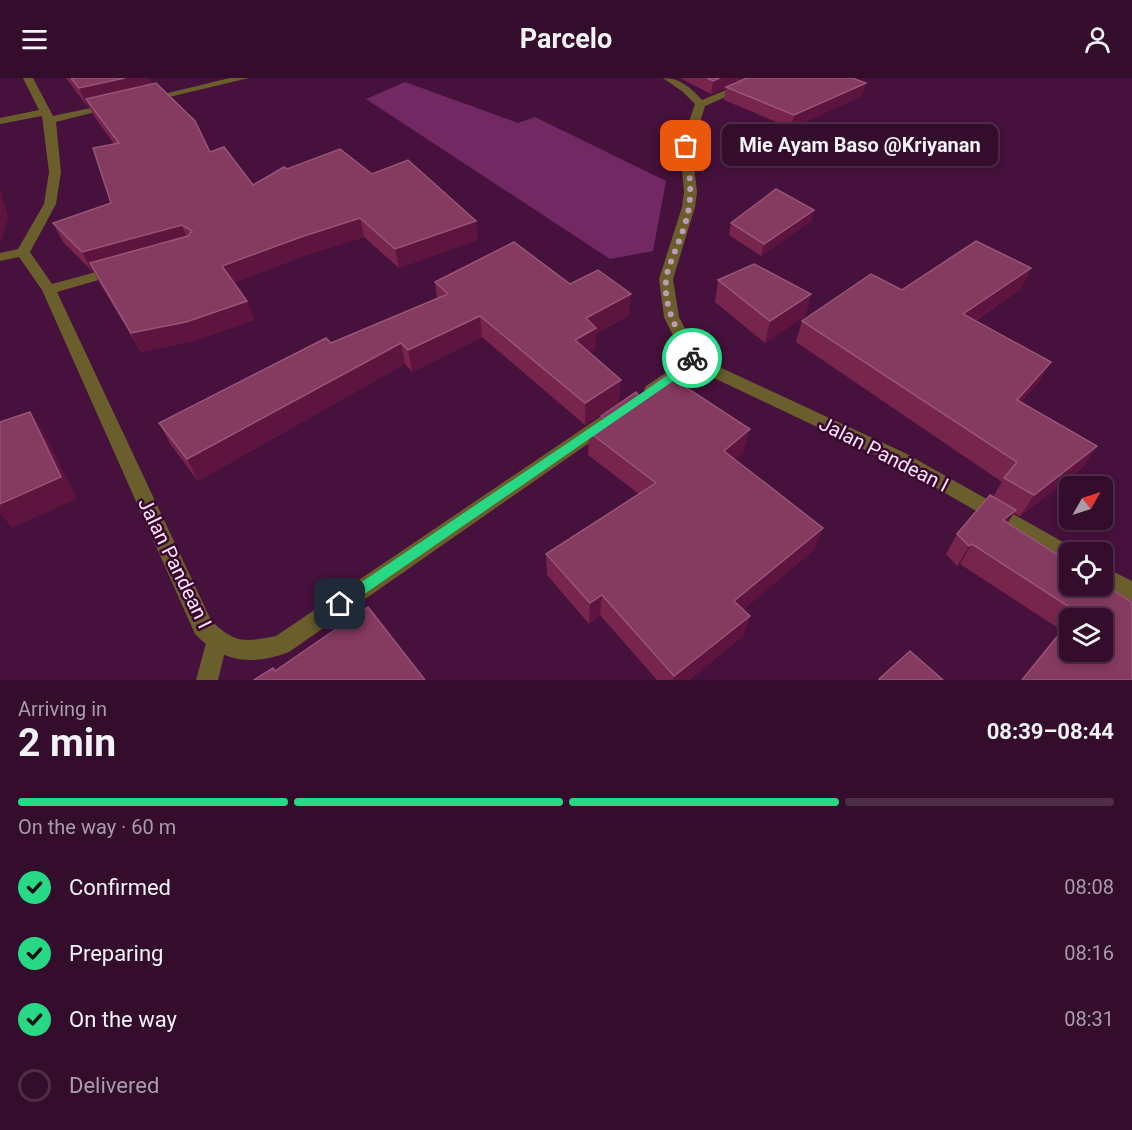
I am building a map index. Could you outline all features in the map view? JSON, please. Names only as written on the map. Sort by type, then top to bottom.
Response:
[{"type":"street","points":[[0,257],[23,252],[50,204],[56,172],[48,116],[28,78]]},
{"type":"street","points":[[0,121],[135,102],[244,78]]},
{"type":"street","points":[[668,78],[687,90],[700,104],[699,117],[686,146],[690,196],[682,238],[668,269],[666,296],[676,331],[694,362]]},
{"type":"street","points":[[700,104],[764,78]]},
{"type":"street","name":"Jalan Pandean I","points":[[23,252],[49,290],[203,627],[216,643],[240,653],[281,645],[694,362],[899,458],[1059,550]]},
{"type":"street","points":[[49,290],[136,265]]},
{"type":"street","points":[[1113,581],[1132,592]]},
{"type":"street","points":[[207,680],[216,643]]},
{"type":"shaded area","points":[[405,82],[518,123],[535,117],[666,181],[653,251],[610,259],[366,99]]},
{"type":"building","points":[[71,78],[125,78],[79,88]]},
{"type":"building","points":[[747,78],[852,78],[866,83],[794,115],[726,87]]},
{"type":"building","points":[[156,83],[195,121],[210,152],[224,147],[253,185],[284,167],[287,169],[340,149],[372,174],[408,160],[476,221],[395,249],[360,218],[301,237],[222,266],[247,301],[186,322],[131,333],[90,263],[188,236],[192,231],[182,225],[82,252],[53,223],[111,203],[93,148],[119,143],[86,99]]},
{"type":"building","points":[[776,189],[814,210],[764,244],[731,223]]},
{"type":"building","points":[[976,241],[1031,268],[963,314],[1051,362],[1017,400],[1097,446],[1034,495],[1004,478],[1017,462],[802,321],[871,274],[902,290]]},
{"type":"building","points":[[514,242],[570,284],[598,270],[631,294],[586,318],[596,328],[575,340],[621,380],[585,403],[480,316],[408,350],[401,343],[187,459],[159,423],[326,338],[331,343],[448,294],[435,282]]},
{"type":"building","points":[[754,264],[811,294],[770,321],[718,280]]},
{"type":"building","points":[[667,375],[750,429],[724,451],[823,528],[734,601],[750,616],[674,676],[602,595],[590,603],[546,554],[656,483],[589,432],[606,420],[601,416],[636,392],[639,396]]},
{"type":"building","points":[[30,412],[61,477],[0,504],[0,422]]},
{"type":"building","points":[[990,495],[1016,510],[1003,520],[1059,556],[1059,596],[1113,596],[1113,591],[1132,602],[1132,680],[1022,680],[1059,635],[1059,662],[1113,662],[1113,608],[1071,608],[972,544],[969,546],[957,534]]},
{"type":"building","points":[[368,607],[425,680],[254,680],[273,668],[275,671]]},
{"type":"building","points":[[910,651],[943,680],[879,679]]},
{"type":"way so far","points":[[686,146],[690,196],[682,238],[668,269],[666,296],[676,331],[692,358]]},
{"type":"place","name":"Mie Ayam Baso @Kriyanan","points":[[686,146]]},
{"type":"route","points":[[340,604],[694,362],[692,358]]}]
